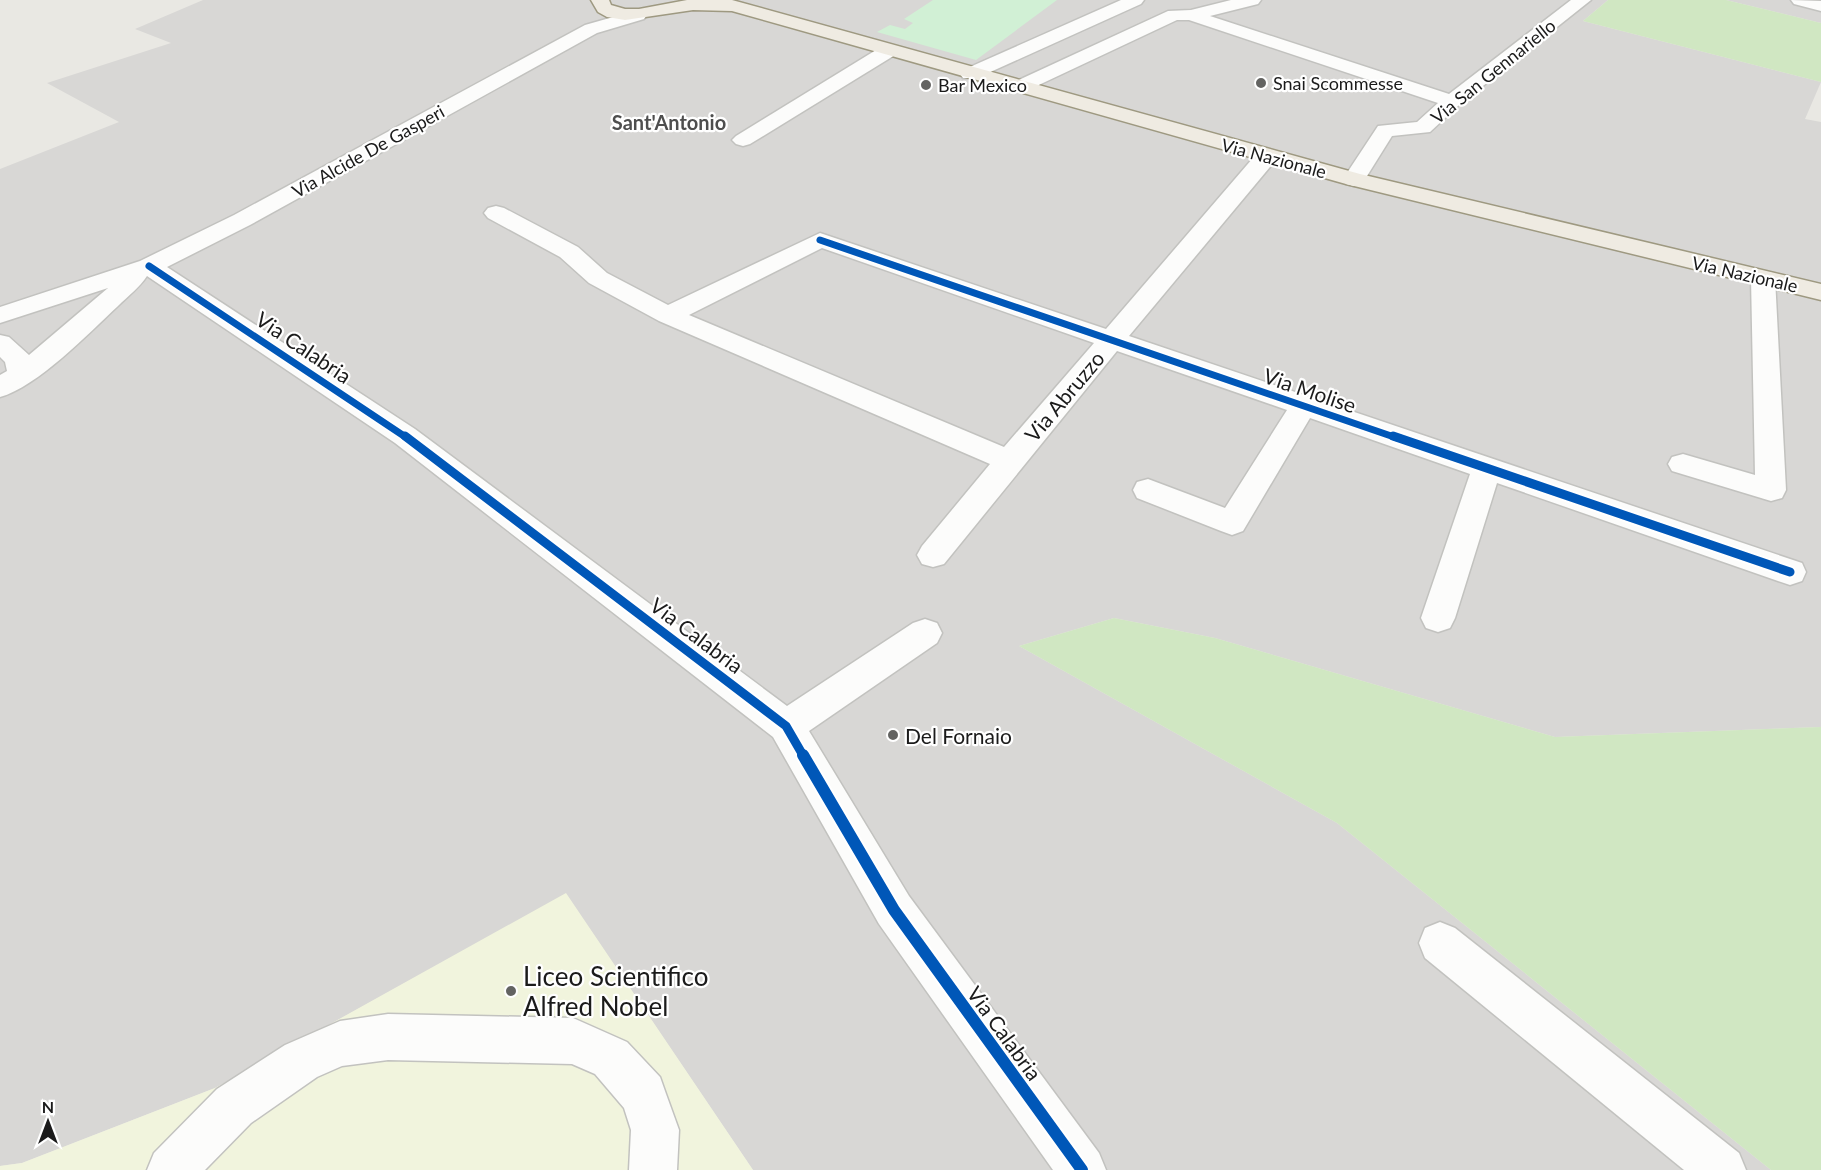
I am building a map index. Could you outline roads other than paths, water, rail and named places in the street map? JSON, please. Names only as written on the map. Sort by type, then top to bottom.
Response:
[{"type":"main road","name":"Via Nazionale","points":[[663,10],[679,0]]},
{"type":"main road","name":"Via Nazionale","points":[[600,2],[613,12],[638,15],[689,5],[722,3],[970,74],[1354,179],[1821,292]]},
{"type":"street","points":[[970,74],[1135,0]]},
{"type":"street","points":[[1162,0],[1183,12],[1452,101]]},
{"type":"street","points":[[1019,87],[1183,12],[1252,0]]},
{"type":"street","name":"Via San Gennariello","points":[[1354,179],[1385,130],[1423,128],[1452,101],[1581,0]]},
{"type":"street","points":[[1800,0],[1821,6]]},
{"type":"street","points":[[591,29],[600,13],[600,2]]},
{"type":"street","name":"Via Alcide De Gasperi","points":[[0,315],[146,268],[242,220],[591,29],[638,15]]},
{"type":"street","points":[[743,140],[888,51]]},
{"type":"street","name":"Via Abruzzo","points":[[933,555],[1009,461],[1267,156]]},
{"type":"street","points":[[496,213],[569,252],[598,278],[668,315],[1009,461]]},
{"type":"street","name":"Via Molise","points":[[668,315],[820,240],[1486,470],[1790,572]]},
{"type":"street","name":"Via Alcide De Gasperi","points":[[0,409],[10,382],[70,336],[146,268]]},
{"type":"street","name":"Via Calabria","points":[[146,268],[405,436],[786,726],[894,909],[1082,1170]]},
{"type":"street","points":[[1683,464],[1771,490],[1763,278]]},
{"type":"street","points":[[0,343],[18,359],[10,382]]},
{"type":"street","points":[[1148,490],[1232,523],[1303,407]]},
{"type":"street","points":[[1438,618],[1486,470]]},
{"type":"street","points":[[786,726],[926,633]]},
{"type":"street","points":[[1440,943],[1722,1170]]},
{"type":"street","points":[[171,1170],[234,1106],[301,1061],[340,1044],[388,1037],[573,1041],[611,1058],[643,1094],[655,1130],[653,1170]]},
{"type":"place","name":"Snai Scommesse","points":[[1261,83]]},
{"type":"place","name":"Bar Mexico","points":[[926,85]]},
{"type":"place","name":"Del Fornaio","points":[[893,735]]},
{"type":"place","name":"Liceo Scientifico Alfred Nobel","points":[[511,991]]},
{"type":"district","name":"Sant'Antonio","points":[[669,122]]}]
